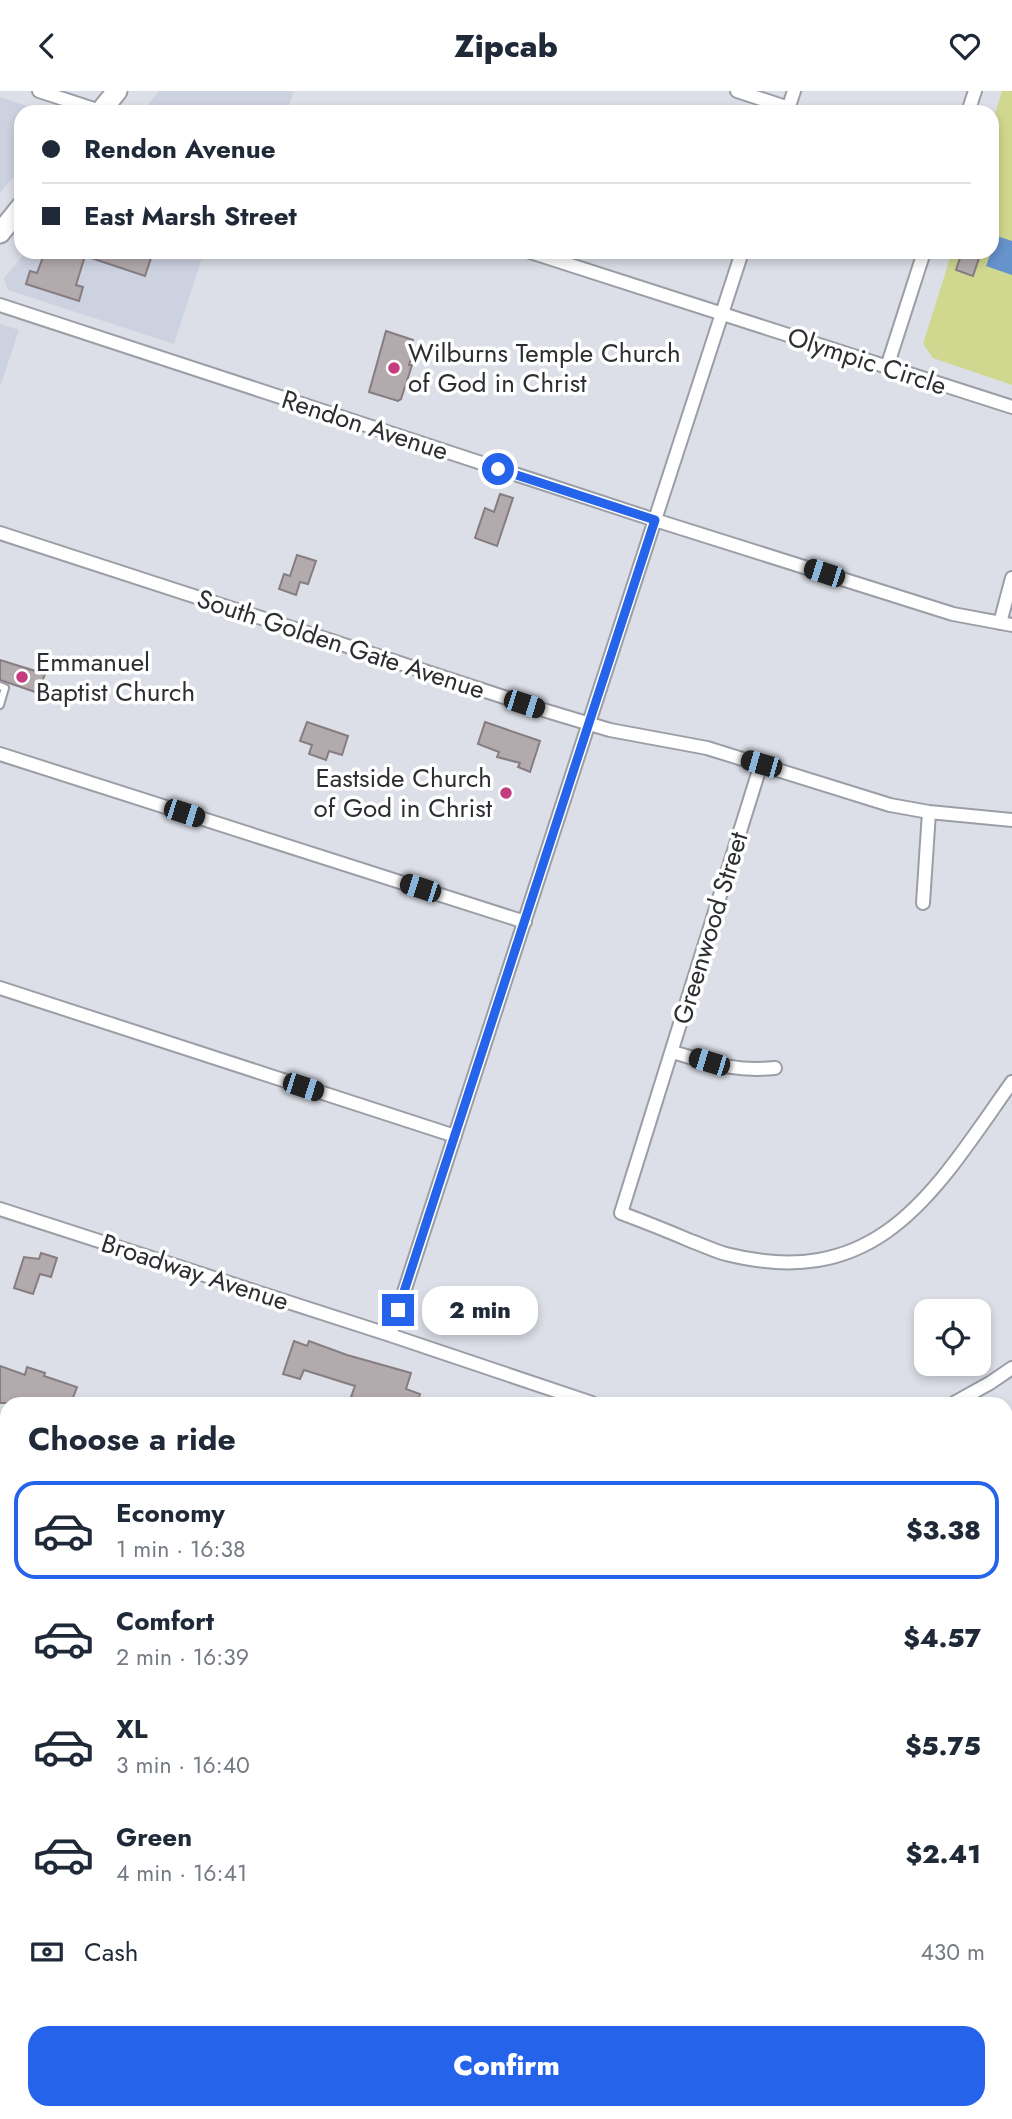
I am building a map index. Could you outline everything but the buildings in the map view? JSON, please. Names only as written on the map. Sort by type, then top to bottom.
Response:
[{"type":"main road","points":[[106,105],[117,91]]},
{"type":"main road","points":[[0,233],[14,216]]},
{"type":"street","points":[[39,91],[80,105]]},
{"type":"street","points":[[737,91],[775,105]]},
{"type":"street","name":"Olympic Circle","points":[[551,259],[1012,407]]},
{"type":"street","points":[[390,1335],[740,259]]},
{"type":"street","points":[[887,367],[921,259]]},
{"type":"street","name":"Rendon Avenue","points":[[0,306],[655,520],[953,614],[1006,624]]},
{"type":"street","name":"South Golden Gate Avenue","points":[[0,533],[610,730],[707,748],[890,805],[929,812],[1012,820]]},
{"type":"street","points":[[1006,624],[1012,578]]},
{"type":"street","points":[[0,754],[525,922]]},
{"type":"street","name":"Greenwood Street","points":[[761,764],[621,1213],[723,1253],[747,1258],[811,1261],[854,1250],[899,1224],[937,1187],[1012,1082]]},
{"type":"street","points":[[923,903],[929,812]]},
{"type":"street","points":[[0,988],[455,1136]]},
{"type":"street","points":[[673,1052],[727,1068],[775,1068]]},
{"type":"street","name":"Broadway Avenue","points":[[0,1209],[574,1397]]},
{"type":"street","points":[[965,1397],[1012,1368]]},
{"type":"lane","points":[[0,686],[5,688],[0,705]]},
{"type":"shaded area","points":[[159,91],[294,91],[289,105],[148,105]]},
{"type":"shaded area","points":[[0,97],[24,105],[14,105],[14,176],[0,193]]},
{"type":"shaded area","points":[[20,259],[202,259],[174,344],[8,290],[4,278]]},
{"type":"shaded area","points":[[0,324],[19,330],[0,387]]},
{"type":"green space","points":[[1002,91],[1012,91],[1012,385],[933,358],[923,344],[950,259],[999,259],[998,105]]},
{"type":"water","points":[[999,237],[1012,241],[1012,275],[986,266],[989,259],[999,259]]},
{"type":"place","name":"Wilburns Temple Church of God in Christ","points":[[394,368]]},
{"type":"place","name":"Emmanuel Baptist Church","points":[[22,677]]},
{"type":"place","name":"Eastside Church of God in Christ","points":[[506,793]]},
{"type":"route","points":[[398,1310],[655,520],[498,469]]}]
